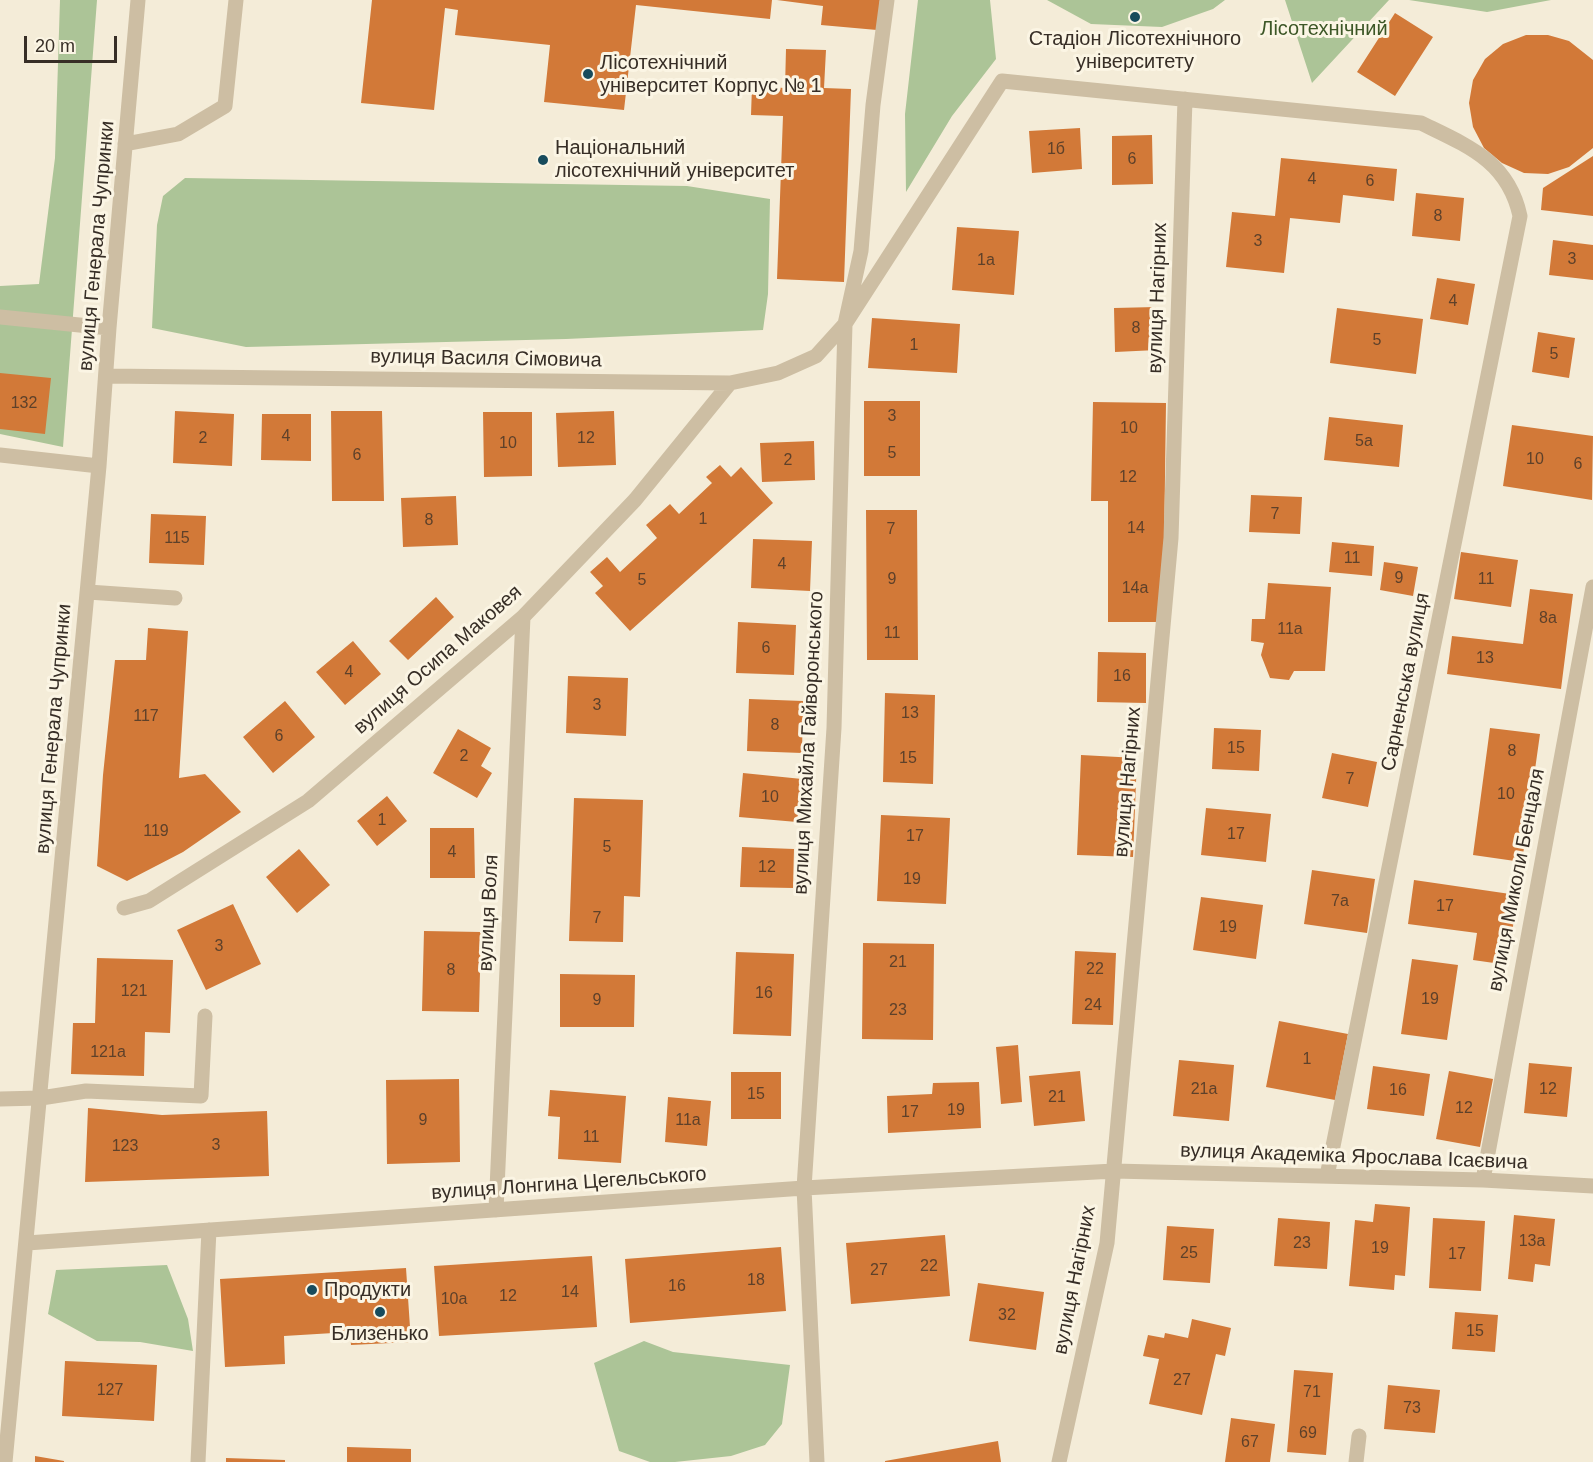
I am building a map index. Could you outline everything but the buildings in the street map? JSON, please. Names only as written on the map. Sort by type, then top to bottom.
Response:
[{"type":"street","name":"вулиця Генерала Чупринки","points":[[4,1462],[41,1098],[88,592],[138,0]]},
{"type":"street","points":[[125,144],[178,134],[225,106],[236,0]]},
{"type":"street","name":"вулиця Михайла Гайворонського","points":[[817,1462],[804,1188],[834,728],[845,324],[861,251],[873,105],[887,0]]},
{"type":"street","points":[[845,324],[1002,81],[1185,99]]},
{"type":"street","name":"Сарненська вулиця","points":[[1185,99],[1421,123],[1475,152],[1502,173],[1516,196],[1520,216],[1327,1176]]},
{"type":"street","name":"вулиця Нагірних","points":[[1059,1462],[1107,1243],[1114,1171],[1171,538],[1185,99]]},
{"type":"street","points":[[0,317],[109,328]]},
{"type":"street","name":"вулиця Василя Сімовича","points":[[107,376],[730,382],[778,373],[816,356],[845,324]]},
{"type":"street","name":"вулиця Осипа Маковея","points":[[124,908],[149,901],[308,801],[523,617],[634,500],[730,382]]},
{"type":"street","points":[[0,455],[99,466]]},
{"type":"street","name":"вулиця Миколи Бенцаля","points":[[1483,1180],[1593,587]]},
{"type":"street","points":[[88,592],[175,598]]},
{"type":"street","name":"вулиця Воля","points":[[496,1210],[523,617]]},
{"type":"street","points":[[0,1099],[41,1098],[86,1091],[201,1096],[205,1016]]},
{"type":"street","name":"вулиця Академіка Ярослава Ісаєвича","points":[[1114,1171],[1483,1180],[1593,1186]]},
{"type":"street","name":"вулиця Лонгина Цегельського","points":[[27,1243],[804,1188],[1114,1171]]},
{"type":"street","points":[[198,1462],[209,1230]]},
{"type":"street","points":[[1356,1462],[1359,1436]]},
{"type":"green space","points":[[60,0],[97,0],[63,447],[0,434],[0,286],[39,284],[55,158]]},
{"type":"green space","points":[[918,0],[990,0],[996,59],[952,116],[906,192],[905,114]]},
{"type":"green space","name":"Стадіон Лісотехнічного університету","points":[[1047,0],[1225,0],[1213,9],[1162,27],[1091,24]]},
{"type":"green space","name":"Лісотехнічний","points":[[1285,0],[1389,0],[1312,83]]},
{"type":"green space","name":"Лісотехнічний","points":[[1409,0],[1551,0],[1487,12]]},
{"type":"green space","points":[[185,178],[687,186],[770,199],[768,294],[763,330],[566,339],[246,347],[152,328],[157,225],[163,196]]},
{"type":"green space","points":[[167,1265],[188,1319],[193,1351],[140,1342],[97,1341],[48,1314],[56,1270]]},
{"type":"green space","points":[[644,1341],[673,1352],[790,1365],[782,1424],[765,1445],[731,1456],[675,1462],[650,1462],[619,1451],[594,1363]]},
{"type":"place","name":"Стадіон Лісотехнічного університету","points":[[1135,17]]},
{"type":"place","name":"Лісотехнічний університет Корпус № 1","points":[[588,74]]},
{"type":"place","name":"Національний лісотехнічний університет","points":[[543,160]]},
{"type":"place","name":"Продукти","points":[[312,1290]]},
{"type":"place","name":"Близенько","points":[[380,1312]]}]
